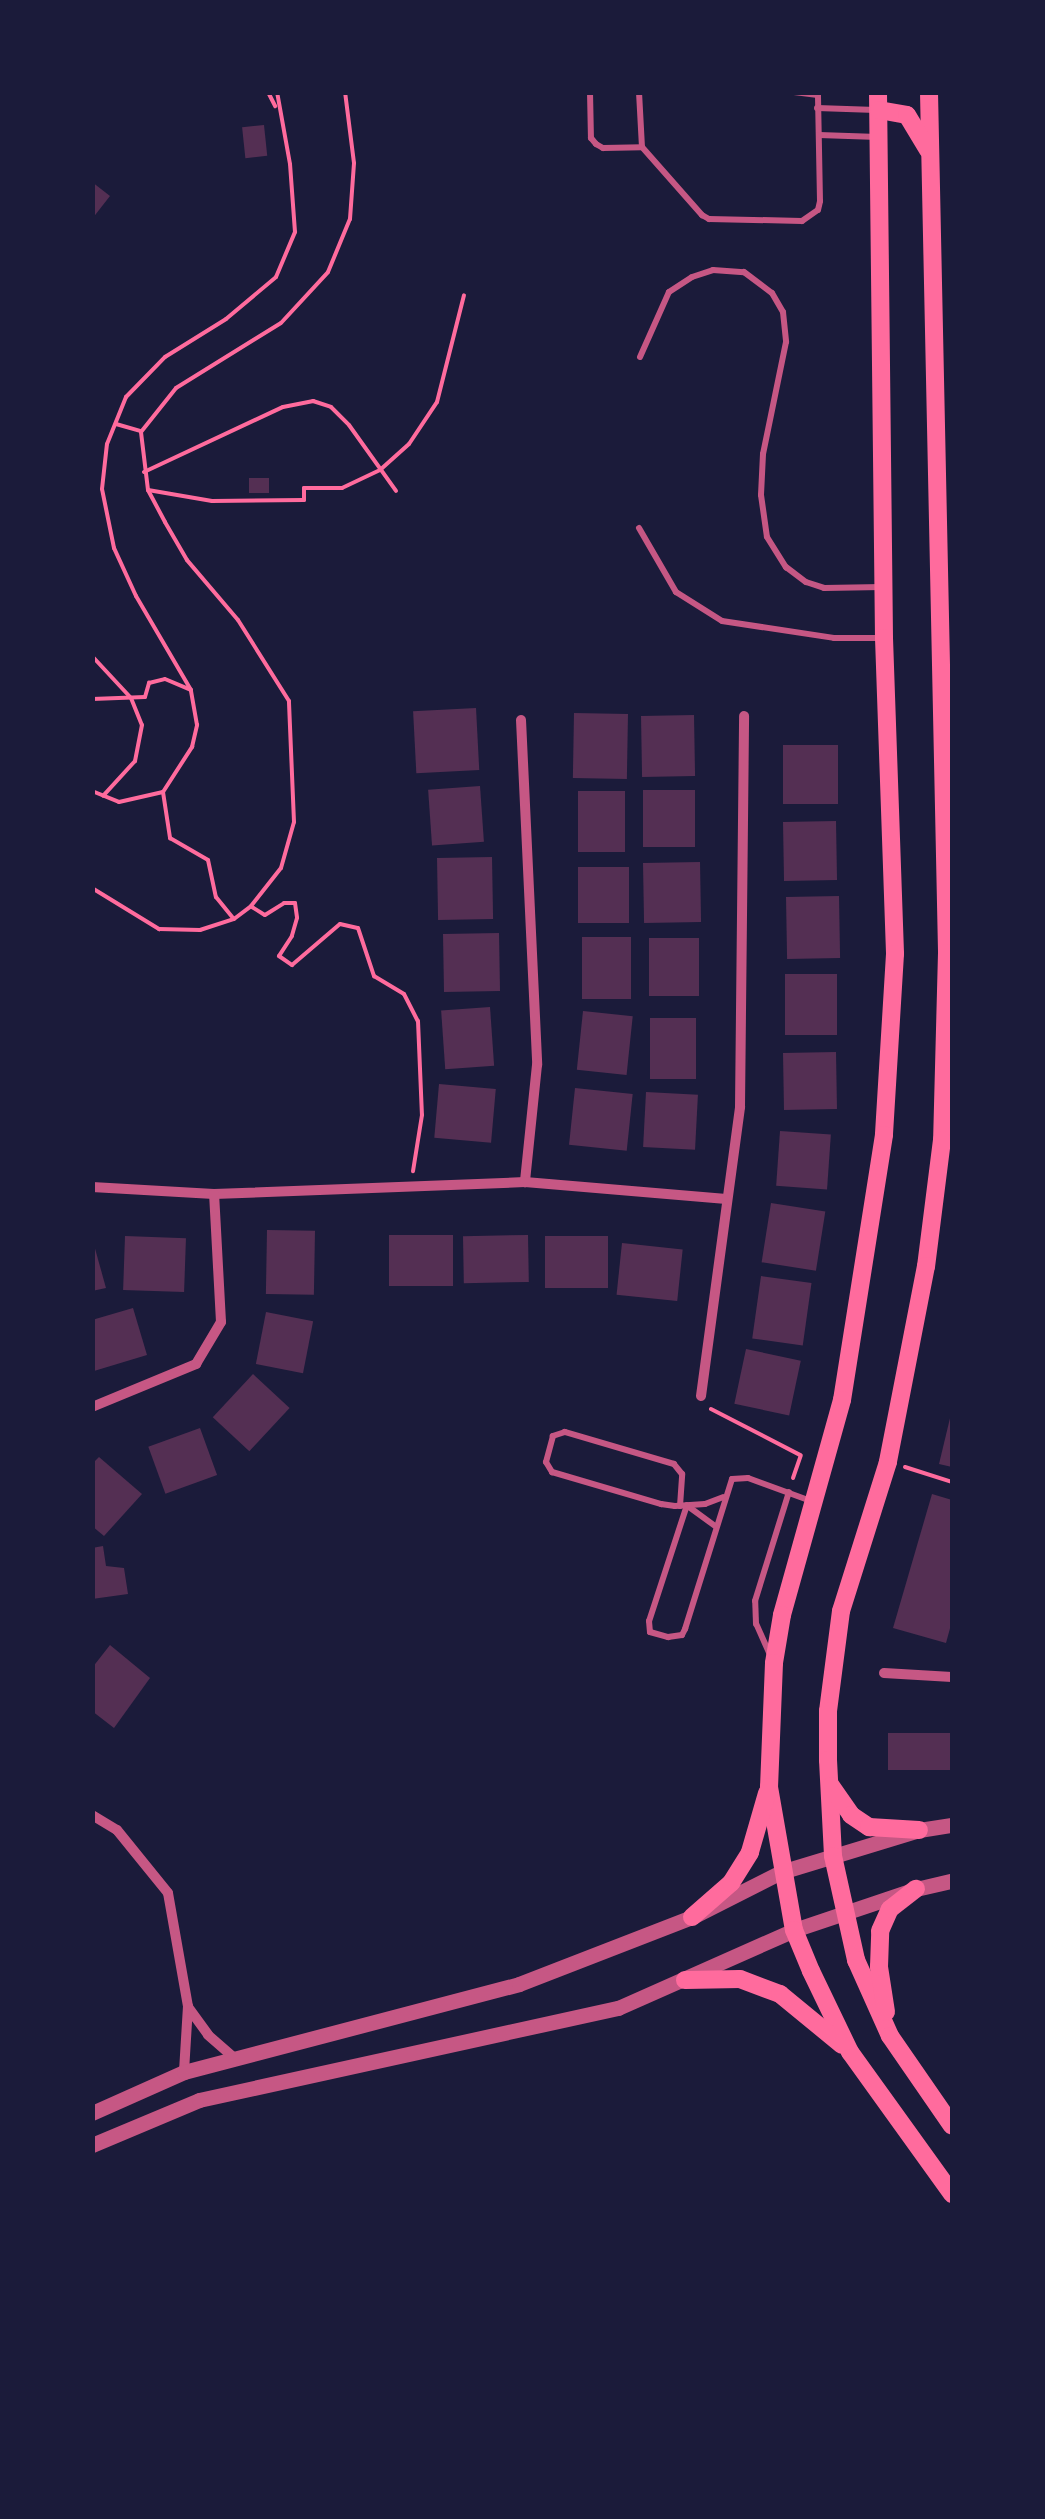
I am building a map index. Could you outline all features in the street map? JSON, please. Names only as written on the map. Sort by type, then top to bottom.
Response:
[{"type":"main road","points":[[880,138],[907,131],[928,92]]},
{"type":"main road","points":[[928,92],[947,953],[942,1140],[926,1266],[888,1462],[841,1611],[828,1711],[833,1856],[856,1960],[890,2036],[952,2126]]},
{"type":"main road","points":[[930,156],[907,115],[879,101],[884,638],[894,954],[884,1135],[842,1400],[782,1616],[774,1663],[769,1786],[780,1872],[794,1930],[850,2052],[952,2194]]},
{"type":"main road","points":[[692,1917],[731,1883],[750,1852],[769,1786]]},
{"type":"main road","points":[[831,1786],[851,1815],[869,1827],[920,1830]]},
{"type":"main road","points":[[890,2036],[879,1967],[880,1931],[890,1909],[916,1888]]},
{"type":"main road","points":[[686,1980],[740,1979],[780,1994],[850,2052]]},
{"type":"street","points":[[701,1396],[740,1107],[744,716]]},
{"type":"street","points":[[521,720],[537,1066],[525,1182]]},
{"type":"street","points":[[92,1187],[214,1194],[525,1182],[726,1200]]},
{"type":"street","points":[[92,1407],[196,1364],[222,1322],[214,1194]]},
{"type":"street","points":[[884,1672],[952,1677]]},
{"type":"street","points":[[92,1815],[117,1830],[168,1893],[188,2006],[184,2072]]},
{"type":"street","points":[[92,2113],[184,2072],[519,1984],[692,1917],[780,1872],[920,1830],[952,1825]]},
{"type":"street","points":[[92,2145],[199,2100],[618,2008],[794,1930],[916,1888],[952,1881]]},
{"type":"street","points":[[188,2006],[224,2052],[237,2061]]},
{"type":"lane","points":[[590,92],[591,138],[596,144],[603,148],[642,147]]},
{"type":"lane","points":[[639,92],[642,147],[709,219],[802,222],[818,210],[820,201],[818,94],[794,92]]},
{"type":"lane","points":[[817,108],[879,101]]},
{"type":"lane","points":[[819,135],[880,138]]},
{"type":"lane","points":[[640,357],[670,292],[692,277],[714,270],[744,272],[772,293],[783,312],[786,342],[762,454],[761,494],[768,536],[786,567],[806,582],[824,588],[884,587]]},
{"type":"lane","points":[[639,528],[676,592],[722,620],[834,638],[884,638]]},
{"type":"lane","points":[[716,1526],[683,1505],[552,1472],[546,1462],[554,1436],[564,1432],[674,1464],[682,1474],[683,1505],[649,1621],[650,1632],[668,1638],[682,1635],[686,1629],[725,1496],[738,1477],[814,1502]]},
{"type":"lane","points":[[774,1663],[756,1624],[755,1601],[789,1492]]},
{"type":"lane","points":[[683,1505],[725,1496]]},
{"type":"path","points":[[92,791],[118,802],[138,801],[163,792],[192,747],[197,725],[191,690],[136,596],[114,548],[102,489],[107,444],[126,397],[165,357],[226,319],[276,277],[295,232],[290,164],[268,92]]},
{"type":"path","points":[[276,110],[277,92]]},
{"type":"path","points":[[92,888],[159,930],[200,930],[234,919],[251,906],[281,868],[294,822],[289,702],[238,620],[187,560],[148,490],[141,432],[176,388],[281,323],[328,272],[350,219],[354,163],[345,92]]},
{"type":"path","points":[[148,490],[212,502],[304,500],[304,488],[342,488],[380,470],[409,444],[437,402],[464,295]]},
{"type":"path","points":[[144,472],[284,407],[313,400],[331,407],[396,491]]},
{"type":"path","points":[[116,424],[141,432]]},
{"type":"path","points":[[92,656],[132,698],[142,725],[134,761],[103,796]]},
{"type":"path","points":[[92,698],[145,697],[150,683],[165,679],[191,690]]},
{"type":"path","points":[[163,792],[170,838],[208,860],[216,897],[234,919]]},
{"type":"path","points":[[251,906],[266,915],[284,902],[295,903],[297,918],[292,936],[279,956],[292,964],[340,924],[358,928],[374,976],[404,994],[418,1021],[422,1115],[411,1186]]},
{"type":"path","points":[[701,1396],[715,1414],[800,1455]]},
{"type":"path","points":[[888,1462],[952,1482]]},
{"type":"building","points":[[264,125],[267,156],[245,158],[242,127]]},
{"type":"building","points":[[92,182],[110,196],[92,219]]},
{"type":"building","points":[[249,478],[269,478],[269,493],[249,493]]},
{"type":"building","points":[[476,708],[479,770],[416,773],[413,711]]},
{"type":"building","points":[[574,713],[628,714],[627,779],[573,778]]},
{"type":"building","points":[[694,715],[695,776],[642,777],[641,716]]},
{"type":"building","points":[[783,745],[838,745],[838,804],[783,804]]},
{"type":"building","points":[[480,786],[484,842],[432,845],[428,790]]},
{"type":"building","points":[[643,790],[695,790],[695,847],[643,847]]},
{"type":"building","points":[[578,791],[625,791],[625,852],[578,852]]},
{"type":"building","points":[[836,821],[837,880],[784,881],[783,822]]},
{"type":"building","points":[[492,857],[493,919],[438,920],[437,858]]},
{"type":"building","points":[[700,862],[701,922],[644,923],[643,863]]},
{"type":"building","points":[[578,867],[629,867],[629,923],[578,923]]},
{"type":"building","points":[[839,896],[840,958],[787,959],[786,897]]},
{"type":"building","points":[[499,933],[500,991],[444,992],[443,934]]},
{"type":"building","points":[[582,937],[631,937],[631,999],[582,999]]},
{"type":"building","points":[[649,938],[699,938],[699,996],[649,996]]},
{"type":"building","points":[[785,974],[837,974],[837,1035],[785,1035]]},
{"type":"building","points":[[490,1007],[494,1066],[445,1069],[441,1010]]},
{"type":"building","points":[[583,1011],[633,1016],[627,1075],[577,1070]]},
{"type":"building","points":[[650,1018],[696,1018],[696,1079],[650,1079]]},
{"type":"building","points":[[836,1052],[837,1109],[784,1110],[783,1053]]},
{"type":"building","points":[[439,1084],[496,1089],[491,1143],[434,1138]]},
{"type":"building","points":[[575,1088],[633,1094],[627,1151],[569,1145]]},
{"type":"building","points":[[646,1092],[698,1095],[695,1150],[643,1147]]},
{"type":"building","points":[[780,1131],[831,1135],[827,1189],[776,1186]]},
{"type":"building","points":[[771,1203],[825,1212],[816,1271],[762,1262]]},
{"type":"building","points":[[267,1230],[315,1231],[314,1295],[266,1294]]},
{"type":"building","points":[[389,1235],[453,1235],[453,1286],[389,1286]]},
{"type":"building","points":[[528,1235],[529,1282],[464,1283],[463,1236]]},
{"type":"building","points":[[125,1236],[186,1238],[184,1292],[123,1290]]},
{"type":"building","points":[[545,1236],[608,1236],[608,1288],[545,1288]]},
{"type":"building","points":[[622,1243],[683,1249],[677,1301],[617,1295]]},
{"type":"building","points":[[92,1246],[106,1288],[92,1291]]},
{"type":"building","points":[[761,1276],[812,1283],[803,1345],[752,1338]]},
{"type":"building","points":[[133,1308],[147,1355],[94,1371],[92,1320]]},
{"type":"building","points":[[266,1312],[313,1321],[303,1373],[256,1364]]},
{"type":"building","points":[[746,1349],[801,1361],[789,1415],[734,1404]]},
{"type":"building","points":[[253,1374],[290,1408],[249,1451],[213,1417]]},
{"type":"building","points":[[952,1414],[952,1467],[939,1464]]},
{"type":"building","points":[[200,1428],[217,1475],[165,1494],[148,1447]]},
{"type":"building","points":[[99,1457],[142,1494],[104,1536],[92,1526],[92,1464]]},
{"type":"building","points":[[932,1494],[952,1500],[952,1621],[946,1643],[893,1628]]},
{"type":"building","points":[[103,1546],[106,1566],[124,1568],[128,1594],[92,1599],[92,1548]]},
{"type":"building","points":[[110,1645],[150,1678],[114,1728],[92,1711],[92,1668]]},
{"type":"building","points":[[888,1733],[952,1733],[952,1770],[888,1770]]}]
